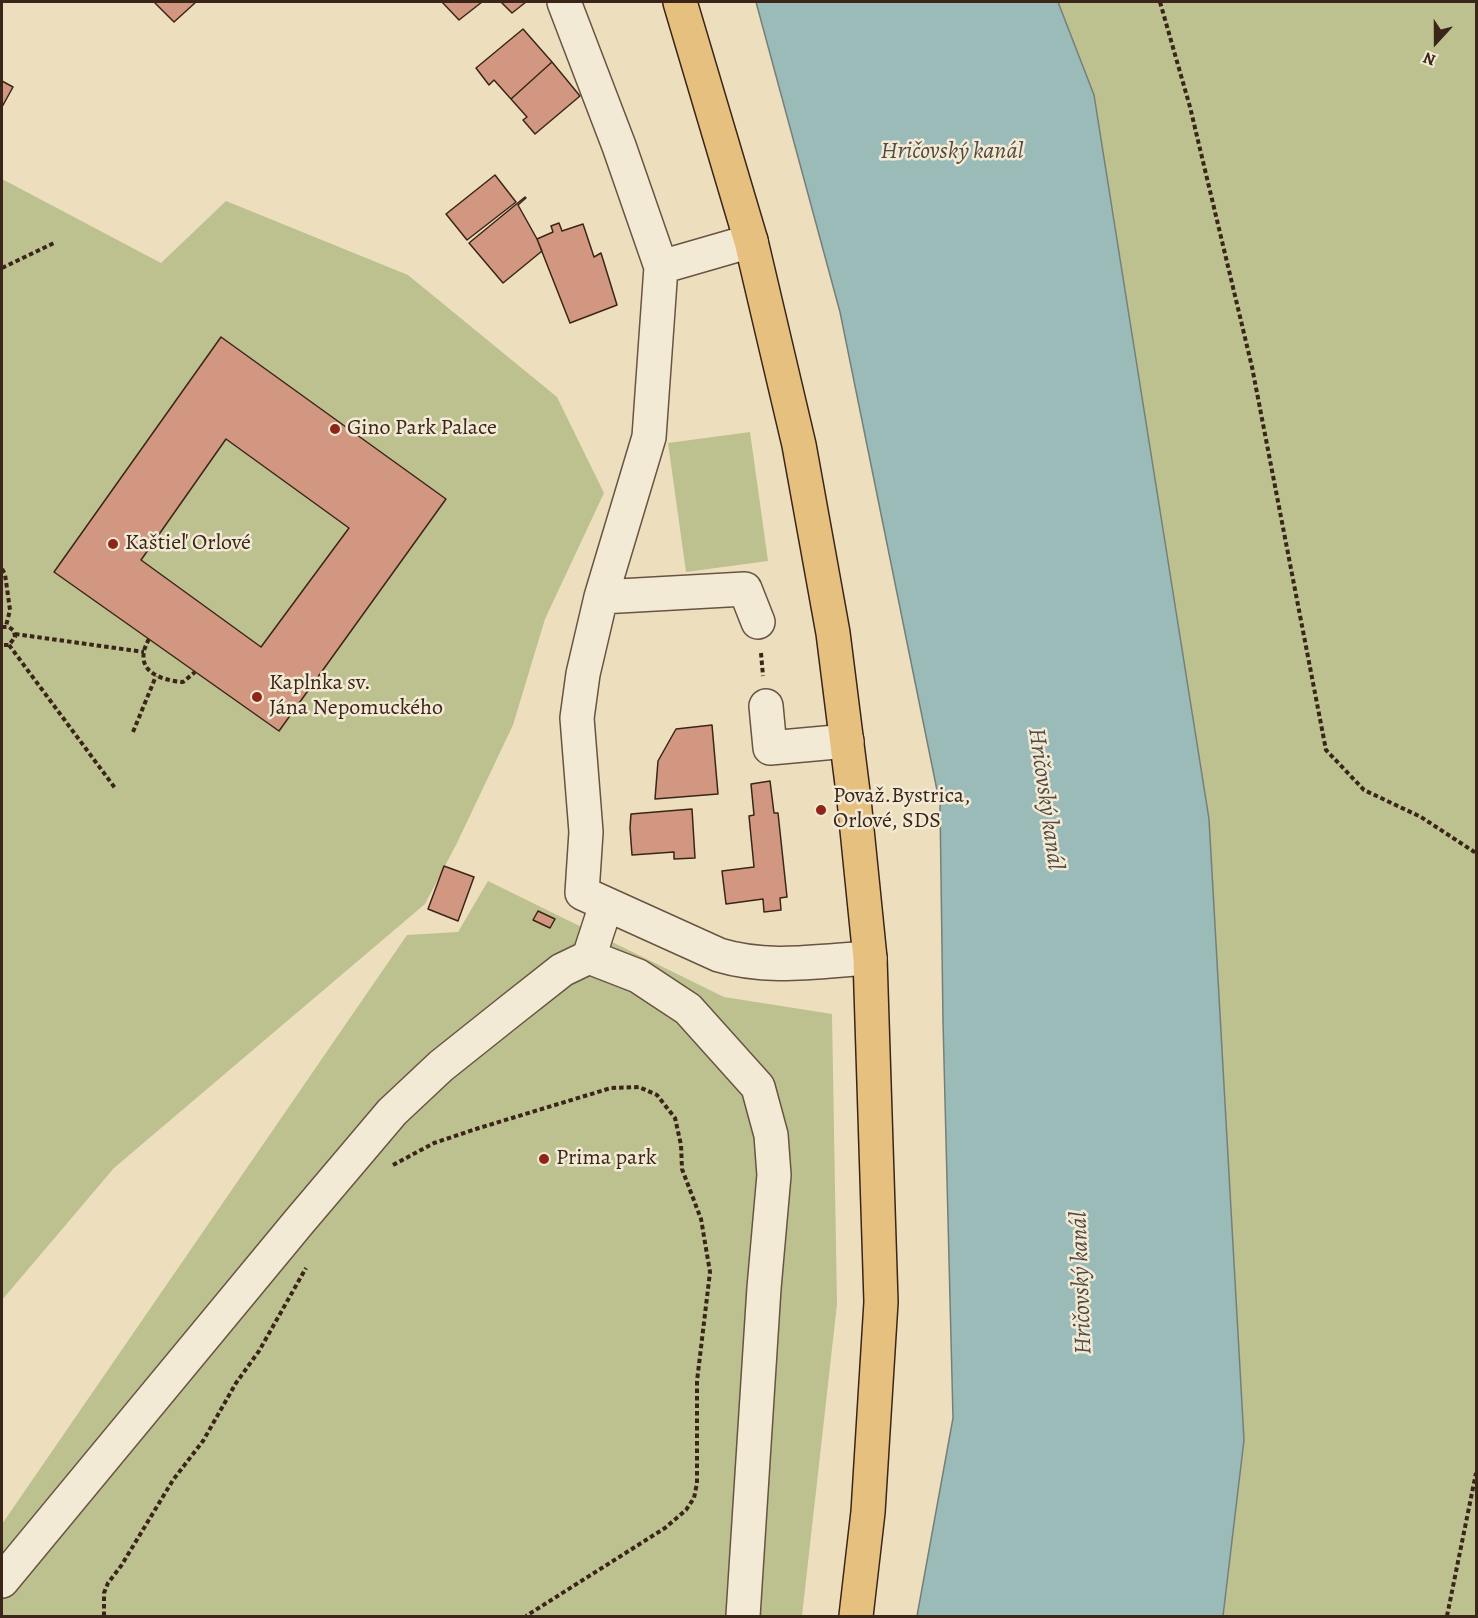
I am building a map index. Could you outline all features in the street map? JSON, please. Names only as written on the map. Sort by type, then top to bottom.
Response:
[{"type":"main road","points":[[680,2],[751,241],[799,445],[833,633],[847,741],[870,958],[881,1302],[868,1512],[856,1617]]},
{"type":"street","points":[[564,2],[619,146],[661,267],[649,437],[601,597],[583,674],[577,718],[586,832],[582,893],[719,955],[740,961],[766,964],[870,958]]},
{"type":"street","points":[[661,267],[751,241]]},
{"type":"street","points":[[601,597],[745,589],[758,622]]},
{"type":"street","points":[[766,706],[770,748],[847,741]]},
{"type":"street","points":[[2,1581],[392,1112],[441,1066],[562,970],[589,957],[606,905]]},
{"type":"street","points":[[589,957],[638,976],[688,1009],[758,1087],[771,1135],[774,1175],[764,1288],[743,1617]]},
{"type":"path","points":[[1160,2],[1192,118],[1252,368],[1326,750],[1364,789],[1421,817],[1476,853]]},
{"type":"path","points":[[2,268],[54,243]]},
{"type":"path","points":[[2,569],[5,574],[10,610],[4,627],[14,631],[15,634],[144,652]]},
{"type":"path","points":[[758,622],[766,706]]},
{"type":"path","points":[[2,651],[2,645],[9,645],[14,640],[15,634]]},
{"type":"path","points":[[149,639],[143,657],[147,668],[156,676],[169,681],[183,682],[195,672]]},
{"type":"path","points":[[9,645],[115,788]]},
{"type":"path","points":[[133,732],[156,676]]},
{"type":"path","points":[[386,1171],[394,1164],[434,1143],[611,1088],[639,1087],[657,1095],[675,1118],[681,1145],[682,1169],[701,1220],[710,1272],[697,1381],[698,1483],[694,1498],[686,1510],[665,1528],[526,1617]]},
{"type":"path","points":[[104,1617],[104,1593],[108,1583],[121,1566],[173,1480],[203,1441],[236,1383],[259,1351],[308,1264]]},
{"type":"path","points":[[1447,1617],[1476,1473]]},
{"type":"green space","points":[[1058,2],[1476,2],[1476,1616],[1223,1616],[1244,1440],[1209,819],[1094,95]]},
{"type":"green space","points":[[2,179],[161,263],[226,201],[408,275],[557,397],[604,493],[545,619],[513,725],[457,843],[425,904],[114,1168],[2,1300]]},
{"type":"green space","points":[[750,432],[768,561],[686,572],[668,443]]},
{"type":"green space","name":"Prima park","points":[[488,881],[724,997],[832,1014],[837,1304],[802,1616],[2,1616],[2,1524],[407,935],[458,932]]},
{"type":"water","name":"Hričovský kanál","points":[[756,2],[1058,2],[1094,95],[1209,819],[1244,1440],[1223,1616],[917,1616],[953,1418],[940,805],[840,312]]},
{"type":"building","points":[[154,2],[196,2],[174,22]]},
{"type":"building","points":[[442,2],[482,2],[459,20]]},
{"type":"building","points":[[501,2],[526,2],[512,13]]},
{"type":"building","points":[[523,29],[552,62],[511,99],[494,80],[489,85],[476,68]]},
{"type":"building","points":[[552,62],[580,96],[535,134],[523,120],[527,117],[511,99]]},
{"type":"building","points":[[2,81],[13,87],[2,107]]},
{"type":"building","points":[[495,175],[516,202],[467,240],[446,214]]},
{"type":"building","points":[[525,197],[518,205],[542,251],[503,283],[469,243]]},
{"type":"building","points":[[559,223],[562,231],[583,224],[594,257],[601,253],[617,305],[570,323],[537,239],[553,232],[551,226]]},
{"type":"building","name":"Kaštieľ Orlové","points":[[221,337],[446,499],[279,731],[54,572]],"holes":[[[226,439],[349,528],[261,647],[141,560]]]},
{"type":"building","points":[[712,725],[718,794],[655,799],[658,761],[676,729]]},
{"type":"building","points":[[770,781],[774,813],[778,813],[787,897],[780,898],[781,910],[764,912],[763,899],[726,904],[722,871],[754,867],[749,816],[754,815],[751,784]]},
{"type":"building","points":[[692,809],[695,858],[674,859],[674,852],[632,855],[631,814]]},
{"type":"building","points":[[444,866],[474,877],[458,921],[428,909]]},
{"type":"building","points":[[538,911],[555,919],[550,928],[533,920]]},
{"type":"place","name":"Gino Park Palace","points":[[335,429]]},
{"type":"place","name":"Kaštieľ Orlové","points":[[113,544]]},
{"type":"place","name":"Kaplnka sv. Jána Nepomuckého","points":[[257,697]]},
{"type":"place","name":"Považ.Bystrica, Orlové, SDS","points":[[821,810]]},
{"type":"place","name":"Prima park","points":[[544,1159]]}]
